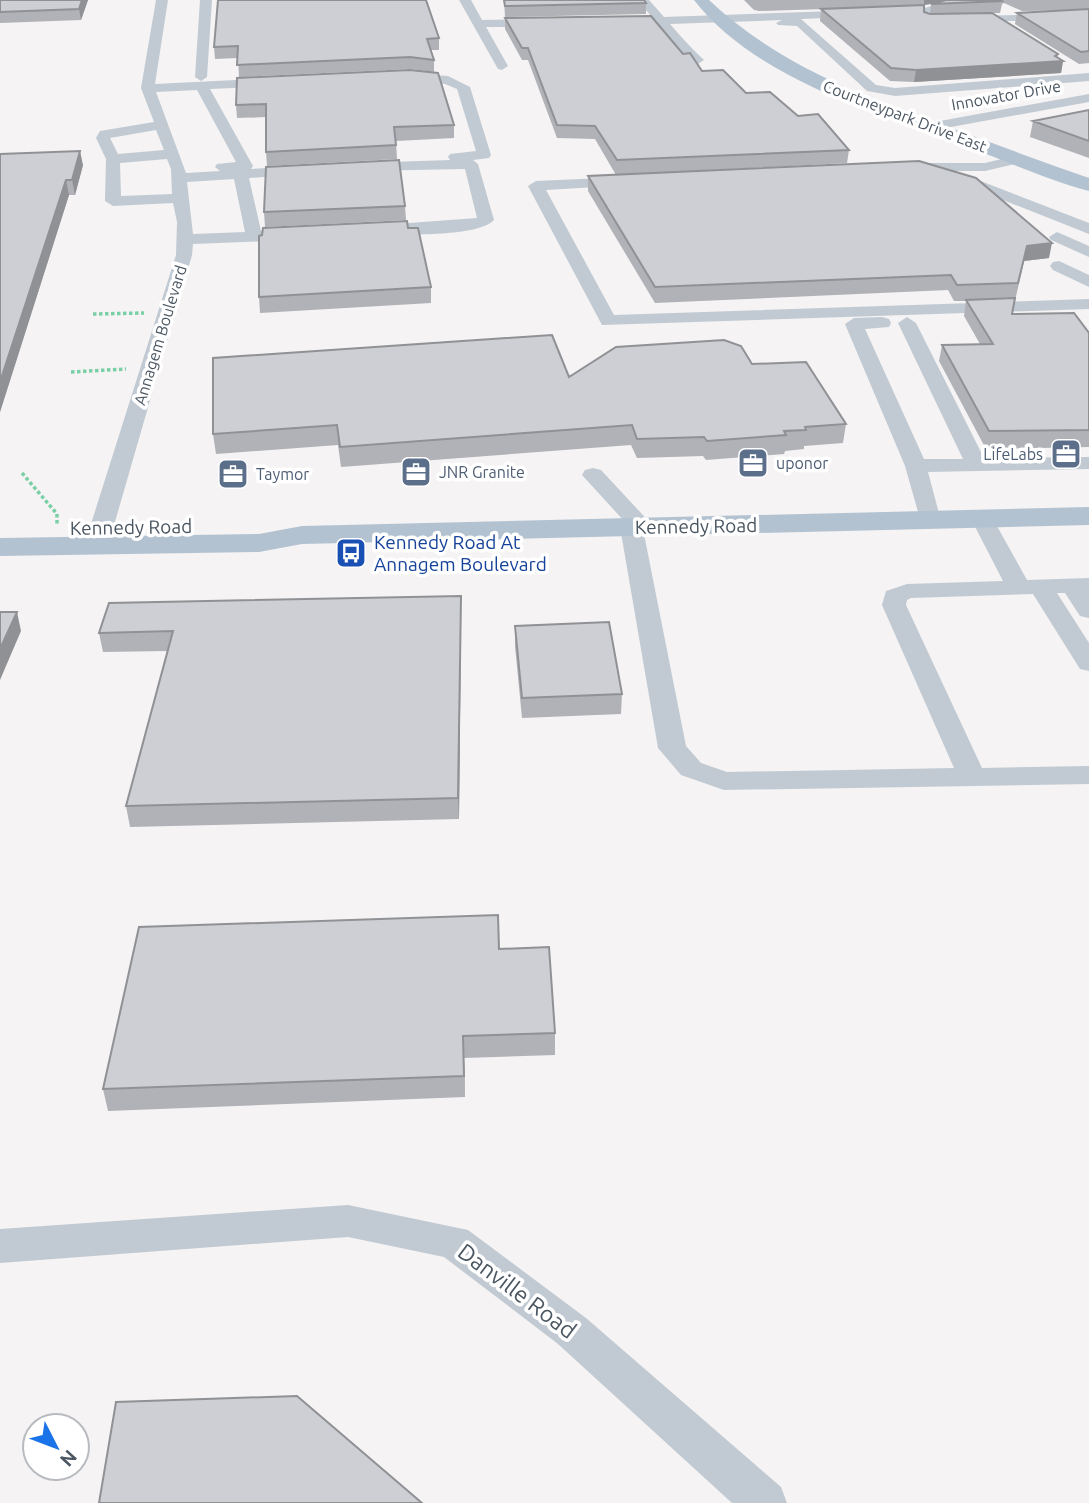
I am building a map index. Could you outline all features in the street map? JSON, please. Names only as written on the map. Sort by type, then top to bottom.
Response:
[{"type":"main road","name":"Courtneypark Drive East","points":[[701,0],[722,22],[768,55],[823,85],[1089,185]]},
{"type":"main road","name":"Kennedy Road","points":[[0,529],[57,528],[99,536],[259,543],[302,535],[1089,516]]},
{"type":"main road","name":"Kennedy Road","points":[[0,547],[99,536]]},
{"type":"street","name":"Annagem Boulevard","points":[[99,536],[184,255],[185,222],[177,167],[147,84],[162,0]]},
{"type":"street","points":[[206,0],[201,81],[243,170],[254,236]]},
{"type":"street","points":[[466,0],[502,66]]},
{"type":"street","points":[[643,0],[691,56],[698,60]]},
{"type":"street","points":[[722,22],[924,11],[954,3]]},
{"type":"street","points":[[1002,5],[1019,18]]},
{"type":"street","points":[[953,19],[1033,17]]},
{"type":"street","points":[[994,19],[1017,33]]},
{"type":"street","points":[[609,22],[939,20]]},
{"type":"street","points":[[800,22],[872,88],[895,92],[1088,77]]},
{"type":"street","points":[[478,23],[557,23]]},
{"type":"street","points":[[1063,62],[1088,77]]},
{"type":"street","points":[[367,231],[474,225],[486,220],[471,164],[351,165],[484,155],[463,87],[448,80],[386,74],[453,67]]},
{"type":"street","points":[[147,84],[284,78]]},
{"type":"street","name":"Innovator Drive","points":[[929,127],[1089,97]]},
{"type":"street","points":[[161,125],[105,134],[103,138],[113,159],[113,201],[181,198]]},
{"type":"street","points":[[113,159],[177,167],[243,170],[317,166]]},
{"type":"street","points":[[889,168],[985,167],[1018,159]]},
{"type":"street","points":[[930,166],[1089,229]]},
{"type":"street","points":[[644,181],[536,186],[608,321],[1089,304]]},
{"type":"street","points":[[185,239],[313,234]]},
{"type":"street","points":[[1057,237],[1089,252]]},
{"type":"street","points":[[1059,267],[1089,282]]},
{"type":"street","points":[[930,521],[916,466],[855,324],[1089,318]]},
{"type":"street","points":[[907,323],[976,467]]},
{"type":"street","points":[[916,466],[1089,463]]},
{"type":"street","points":[[593,475],[637,527],[672,748],[691,769],[724,781],[1089,775]]},
{"type":"street","points":[[982,519],[1089,663]]},
{"type":"street","points":[[972,777],[894,605],[895,596],[907,591],[1080,586],[1089,611]]},
{"type":"street","name":"Danville Road","points":[[0,1246],[348,1221],[454,1242],[572,1331],[765,1503]]},
{"type":"path","points":[[93,314],[167,312]]},
{"type":"path","points":[[71,372],[150,367]]},
{"type":"path","points":[[22,473],[57,514],[57,528]]},
{"type":"building","points":[[0,0],[82,0],[79,9],[0,12]]},
{"type":"building","points":[[218,0],[426,0],[439,38],[427,39],[434,60],[410,57],[237,65],[238,46],[214,47]]},
{"type":"building","points":[[504,0],[644,0],[646,3],[505,6]]},
{"type":"building","points":[[946,0],[1001,0],[1002,1],[931,4]]},
{"type":"building","points":[[924,5],[924,12],[930,14],[992,13],[1058,54],[1055,56],[1063,61],[916,70],[891,68],[821,9]]},
{"type":"building","points":[[1089,9],[1089,51],[1081,52],[1017,13]]},
{"type":"building","points":[[651,16],[683,54],[690,53],[702,71],[723,70],[746,93],[770,92],[798,116],[818,114],[849,150],[617,160],[595,126],[557,125],[528,48],[522,48],[505,18]]},
{"type":"building","points":[[410,70],[438,73],[454,125],[394,127],[396,145],[266,152],[266,104],[236,105],[237,78]]},
{"type":"building","points":[[1089,110],[1089,141],[1033,121]]},
{"type":"building","points":[[80,151],[72,180],[66,180],[0,382],[0,154]]},
{"type":"building","points":[[399,160],[405,206],[264,212],[266,167]]},
{"type":"building","points":[[919,161],[976,178],[1052,243],[1027,246],[1018,283],[957,285],[951,275],[655,287],[588,176]]},
{"type":"building","points":[[407,221],[408,228],[418,228],[431,287],[259,297],[259,236],[262,235],[263,228]]},
{"type":"building","points":[[1015,298],[1012,314],[1074,313],[1089,333],[1089,430],[989,431],[942,345],[993,344],[966,300]]},
{"type":"building","points":[[552,335],[569,377],[616,347],[724,340],[741,346],[752,364],[806,362],[846,424],[784,431],[786,435],[707,441],[704,437],[637,439],[632,425],[340,447],[337,425],[213,434],[213,358]]},
{"type":"building","points":[[461,596],[458,798],[126,806],[173,631],[99,633],[109,603]]},
{"type":"building","points":[[0,612],[17,612],[0,649]]},
{"type":"building","points":[[609,622],[622,694],[522,698],[515,626]]},
{"type":"building","points":[[498,915],[499,949],[549,947],[555,1033],[463,1036],[464,1076],[103,1089],[139,927]]},
{"type":"building","points":[[297,1396],[422,1503],[99,1503],[116,1402]]},
{"type":"place","name":"LifeLabs","points":[[1066,454]]},
{"type":"place","name":"uponor","points":[[753,463]]},
{"type":"place","name":"JNR Granite","points":[[416,472]]},
{"type":"place","name":"Taymor","points":[[233,474]]},
{"type":"place","name":"Kennedy Road At Annagem Boulevard","points":[[351,553]]}]
